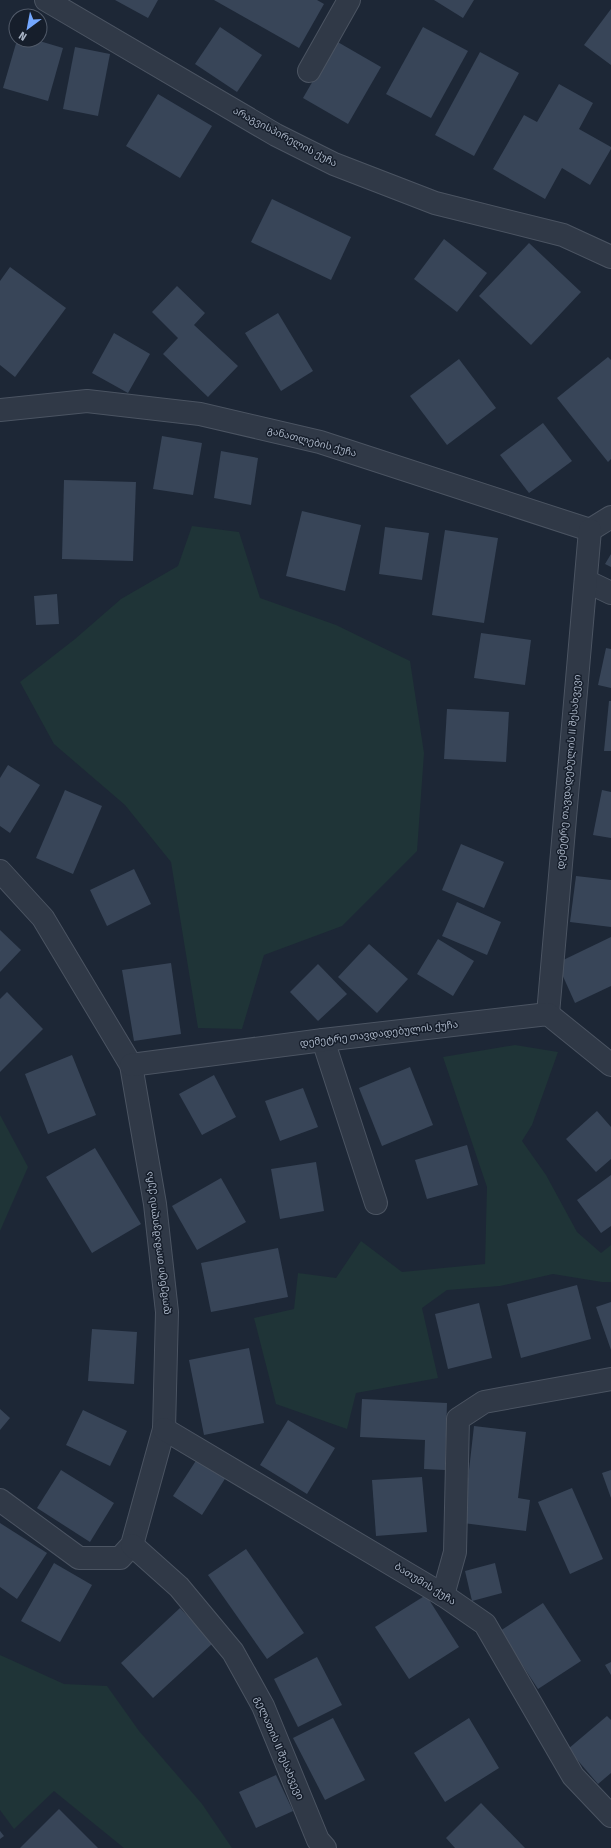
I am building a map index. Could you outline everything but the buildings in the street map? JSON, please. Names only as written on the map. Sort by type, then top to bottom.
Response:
[{"type":"street","name":"არაგვისპირელის ქუჩა","points":[[46,0],[276,135],[334,164],[435,203],[563,235],[611,256]]},
{"type":"street","points":[[309,71],[349,0]]},
{"type":"street","name":"განათლების ქუჩა","points":[[0,410],[87,401],[200,414],[320,442],[590,530]]},
{"type":"street","points":[[590,530],[611,517]]},
{"type":"street","name":"დემეტრე თავდადებულის II შესახვევი","points":[[548,1014],[590,530]]},
{"type":"street","points":[[586,581],[611,593]]},
{"type":"street","name":"დომენტი თომაშვილის ქუჩა","points":[[0,871],[44,918],[131,1065],[155,1204],[167,1312],[164,1429],[132,1545]]},
{"type":"street","points":[[548,1014],[611,1065]]},
{"type":"street","name":"დემეტრე თავდადებულის ქუჩა","points":[[131,1065],[323,1040],[548,1014]]},
{"type":"street","points":[[323,1040],[376,1203]]},
{"type":"street","points":[[443,1594],[455,1552],[458,1419],[484,1402],[611,1379]]},
{"type":"street","name":"ბათუმის ქუჩა","points":[[164,1429],[443,1594],[485,1624],[573,1776],[611,1816]]},
{"type":"street","points":[[0,1500],[79,1558],[120,1558],[132,1545]]},
{"type":"street","name":"გელათის II შესახვევი","points":[[132,1545],[179,1587],[233,1652],[263,1706],[318,1840],[325,1848]]},
{"type":"green space","points":[[192,526],[239,532],[260,598],[336,625],[410,661],[424,753],[417,851],[342,926],[264,955],[242,1029],[198,1028],[171,862],[125,805],[54,744],[20,682],[75,639],[121,599],[178,566]]},
{"type":"green space","points":[[515,1045],[558,1052],[532,1125],[522,1141],[546,1175],[577,1232],[601,1253],[611,1245],[611,1282],[602,1282],[553,1274],[500,1286],[447,1290],[422,1308],[438,1378],[356,1393],[347,1429],[276,1404],[254,1318],[294,1309],[298,1273],[336,1278],[361,1241],[402,1272],[485,1264],[487,1187],[443,1057]]},
{"type":"green space","points":[[0,1115],[28,1167],[0,1231]]},
{"type":"green space","points":[[0,1655],[64,1684],[107,1686],[139,1731],[202,1804],[232,1848],[124,1848],[54,1791],[14,1829],[0,1810]]}]
